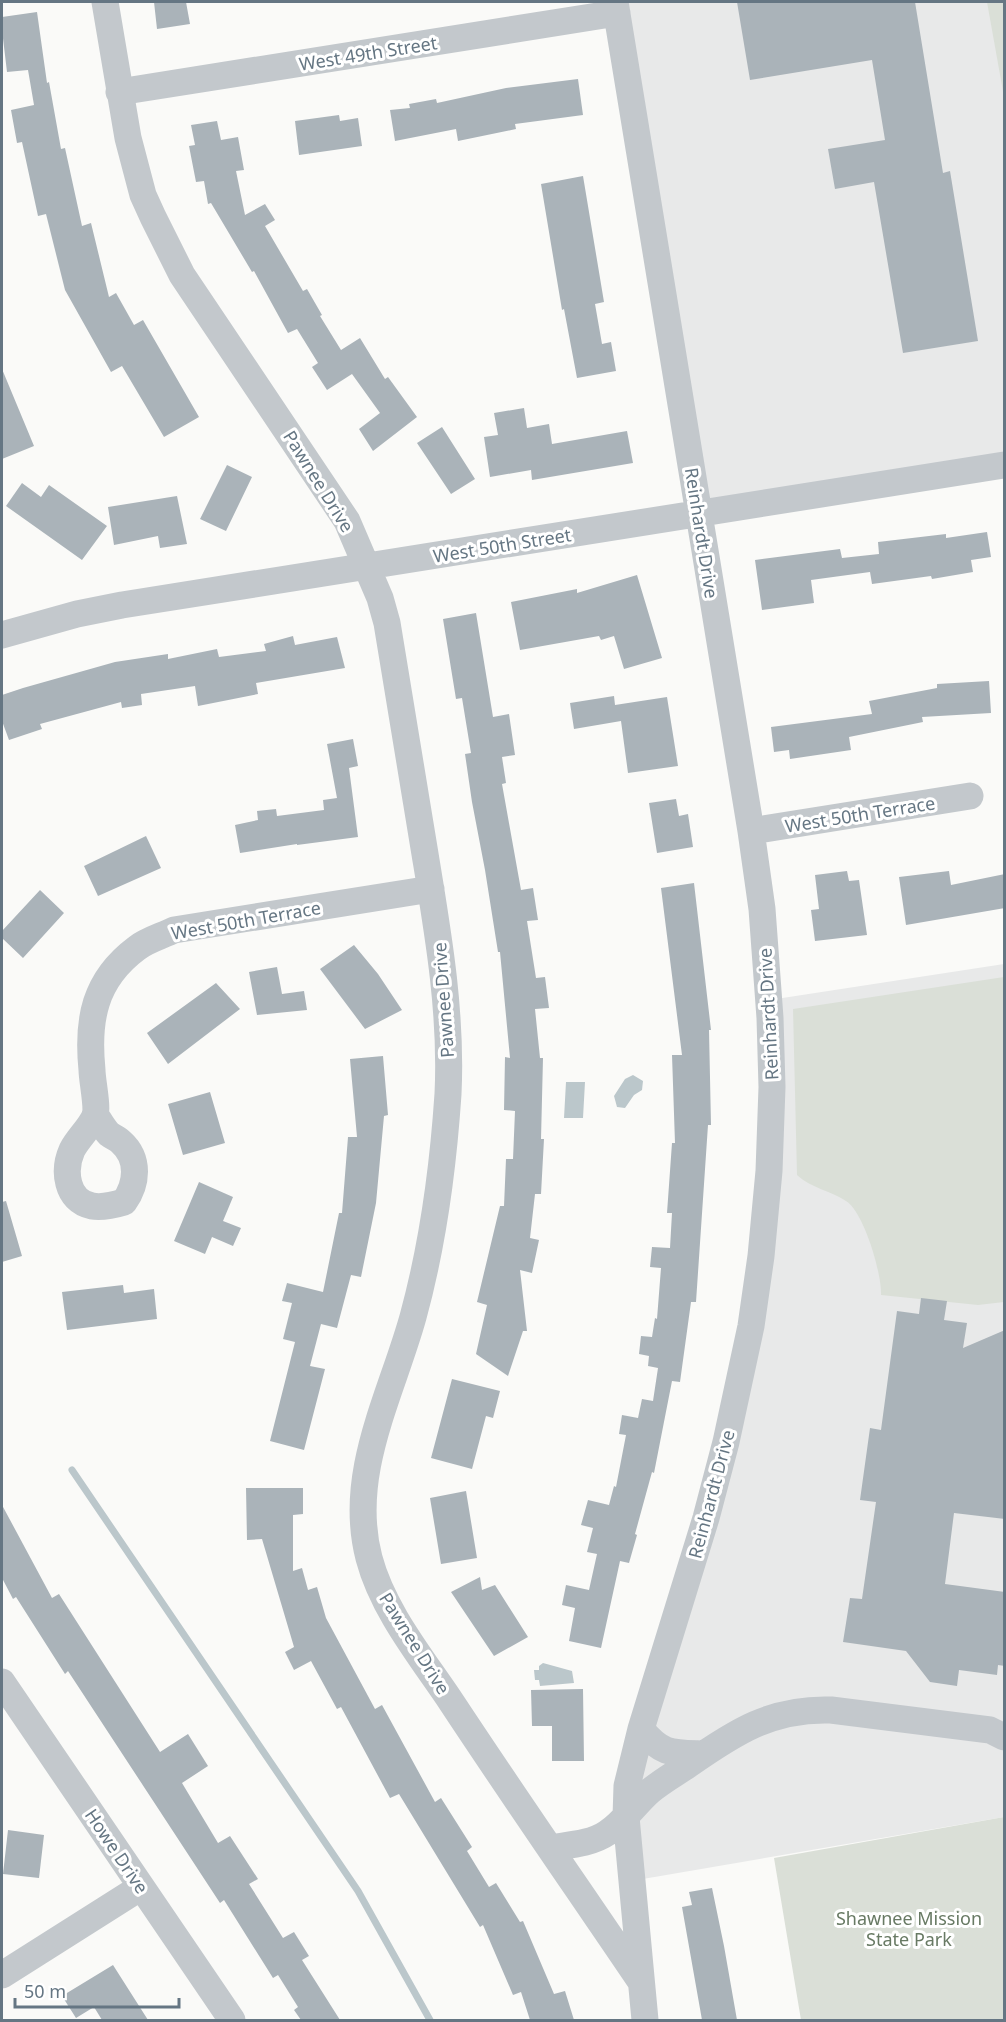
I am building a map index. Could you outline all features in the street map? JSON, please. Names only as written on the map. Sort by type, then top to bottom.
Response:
[{"type":"street","name":"Pawnee Drive","points":[[105,2],[128,138],[143,195],[182,275],[347,521],[380,598],[387,623],[443,974],[448,1039],[448,1090],[442,1169],[431,1239],[413,1318],[377,1427],[363,1481],[364,1534],[377,1581],[395,1616],[641,1982]]},
{"type":"street","name":"West 49th Street","points":[[120,92],[616,7]]},
{"type":"street","name":"Reinhardt Drive","points":[[616,7],[751,831],[762,909],[770,1018],[772,1087],[770,1159],[761,1256],[751,1326],[726,1442],[706,1518],[641,1729],[627,1786],[626,1817],[645,2020]]},
{"type":"street","name":"West 50th Street","points":[[5,626],[122,605],[1005,465]]},
{"type":"street","name":"West 50th Terrace","points":[[751,831],[970,796]]},
{"type":"street","name":"West 50th Terrace","points":[[95,1115],[90,1050],[92,1019],[100,991],[117,965],[139,946],[174,930],[431,889]]},
{"type":"street","name":"Howe Drive","points":[[2,1682],[232,2020]]},
{"type":"street","points":[[550,1848],[583,1843],[606,1834],[626,1817],[650,1791],[704,1754],[759,1721],[783,1713],[807,1709],[831,1710],[1000,1731]]},
{"type":"street","points":[[641,1729],[653,1744],[675,1753],[704,1754]]},
{"type":"street","points":[[2,1975],[141,1887]]},
{"type":"shaded area","points":[[623,2],[1004,2],[1004,455],[705,503]]},
{"type":"shaded area","points":[[1004,964],[1004,1817],[637,1880],[630,1815],[738,1417],[776,999]]},
{"type":"shaded area","points":[[633,1075],[643,1081],[642,1090],[634,1095],[625,1108],[617,1107],[614,1096],[625,1079]]},
{"type":"shaded area","points":[[566,1082],[585,1082],[583,1118],[564,1118]]},
{"type":"shaded area","points":[[543,1663],[572,1671],[574,1683],[540,1686],[539,1680],[535,1680],[534,1670],[539,1670],[539,1666]]},
{"type":"green space","points":[[987,2],[1004,2],[1004,97]]},
{"type":"green space","points":[[1004,977],[1004,1302],[978,1305],[881,1295],[881,1285],[871,1244],[853,1207],[797,1175],[793,1009]]},
{"type":"green space","name":"Shawnee Mission State Park","points":[[1004,1817],[1004,2020],[801,2020],[774,1858]]},
{"type":"building","points":[[154,2],[186,2],[190,24],[157,29]]},
{"type":"building","points":[[737,2],[915,2],[943,173],[950,171],[978,341],[903,353],[874,182],[835,189],[828,149],[885,140],[872,60],[750,80]]},
{"type":"building","points":[[37,12],[47,83],[49,82],[61,149],[65,148],[82,226],[91,223],[109,297],[116,293],[134,325],[143,320],[199,417],[164,437],[122,366],[111,372],[65,290],[46,214],[38,216],[22,142],[17,143],[11,110],[34,105],[28,70],[7,72],[2,30],[2,17]]},
{"type":"building","points":[[578,79],[583,115],[515,124],[516,129],[458,141],[456,129],[395,141],[390,110],[410,108],[409,104],[436,99],[437,103],[506,88]]},
{"type":"building","points":[[339,115],[340,121],[358,118],[362,146],[299,155],[295,121]]},
{"type":"building","points":[[217,121],[221,140],[238,137],[244,170],[236,171],[245,215],[265,204],[275,220],[265,226],[303,291],[307,289],[341,350],[360,338],[385,379],[388,377],[417,417],[373,451],[359,429],[380,413],[352,374],[327,390],[312,367],[318,363],[297,329],[288,333],[254,271],[252,272],[211,203],[208,204],[204,181],[196,182],[189,146],[195,145],[191,125]]},
{"type":"building","points":[[583,176],[604,302],[595,304],[602,344],[611,342],[616,371],[577,378],[564,309],[562,310],[541,184]]},
{"type":"building","points":[[2,369],[34,446],[2,459]]},
{"type":"building","points":[[524,408],[527,428],[549,424],[552,444],[627,431],[633,463],[532,480],[531,470],[490,477],[484,437],[498,435],[494,413]]},
{"type":"building","points":[[442,427],[475,479],[451,494],[417,443]]},
{"type":"building","points":[[227,465],[252,477],[226,531],[200,519]]},
{"type":"building","points":[[22,483],[41,497],[49,485],[107,526],[82,560],[6,506]]},
{"type":"building","points":[[177,496],[187,544],[160,548],[158,536],[114,545],[108,507]]},
{"type":"building","points":[[987,532],[991,557],[971,560],[973,572],[932,579],[931,576],[872,584],[870,572],[811,580],[814,603],[762,610],[755,560],[840,549],[842,558],[879,554],[878,542],[946,534],[946,538]]},
{"type":"building","points":[[637,575],[662,658],[624,669],[614,636],[601,640],[599,636],[520,650],[511,602],[577,589],[577,593]]},
{"type":"building","points":[[476,613],[493,717],[509,714],[515,755],[502,757],[506,783],[502,784],[521,890],[533,888],[538,920],[527,921],[536,978],[545,977],[549,1008],[535,1009],[540,1058],[543,1058],[541,1139],[544,1139],[541,1194],[535,1194],[530,1238],[539,1240],[532,1273],[520,1270],[527,1331],[523,1331],[508,1376],[476,1354],[487,1305],[477,1302],[500,1206],[504,1206],[506,1159],[513,1159],[515,1111],[504,1110],[505,1057],[510,1058],[500,952],[498,952],[472,802],[465,754],[471,753],[462,698],[456,699],[443,619]]},
{"type":"building","points":[[293,636],[295,645],[337,637],[345,668],[256,683],[258,694],[198,706],[195,686],[141,694],[142,705],[122,708],[121,702],[40,724],[42,729],[9,740],[2,721],[2,695],[23,688],[115,662],[168,654],[168,659],[217,649],[219,657],[266,651],[264,644]]},
{"type":"building","points":[[989,681],[991,713],[922,717],[923,722],[849,737],[851,750],[790,759],[789,750],[774,752],[771,727],[872,714],[869,701],[937,688],[937,684]]},
{"type":"building","points":[[614,696],[615,705],[667,697],[678,766],[628,773],[621,721],[574,729],[570,703]]},
{"type":"building","points":[[353,739],[358,766],[349,768],[358,837],[240,853],[235,825],[258,820],[257,811],[276,809],[277,816],[324,810],[323,800],[337,798],[327,744]]},
{"type":"building","points":[[676,799],[679,816],[688,814],[693,847],[657,853],[649,803]]},
{"type":"building","points":[[146,836],[161,868],[98,896],[84,866]]},
{"type":"building","points":[[847,871],[849,881],[859,880],[867,935],[815,941],[811,910],[819,909],[815,875]]},
{"type":"building","points":[[949,871],[951,885],[1005,874],[1005,908],[906,925],[899,877]]},
{"type":"building","points":[[694,883],[711,1030],[709,1030],[711,1125],[708,1125],[696,1302],[691,1302],[680,1382],[672,1381],[654,1473],[652,1472],[629,1563],[620,1561],[601,1648],[569,1641],[575,1608],[562,1605],[566,1585],[589,1590],[597,1554],[587,1552],[593,1528],[581,1525],[588,1500],[609,1505],[614,1486],[616,1487],[626,1435],[619,1434],[622,1415],[638,1418],[642,1399],[653,1401],[658,1368],[648,1366],[649,1356],[639,1354],[641,1336],[652,1337],[655,1318],[657,1319],[661,1268],[650,1267],[652,1247],[670,1248],[672,1213],[667,1213],[672,1143],[675,1143],[672,1055],[682,1055],[661,888]]},
{"type":"building","points":[[40,890],[64,913],[23,958],[2,938],[2,931]]},
{"type":"building","points":[[354,945],[378,974],[402,1010],[365,1029],[320,969]]},
{"type":"building","points":[[277,967],[282,994],[304,991],[307,1010],[257,1015],[249,972]]},
{"type":"building","points":[[216,983],[240,1009],[168,1064],[147,1033]]},
{"type":"building","points":[[383,1056],[388,1115],[384,1116],[376,1203],[361,1277],[351,1275],[337,1328],[321,1324],[310,1366],[325,1369],[304,1450],[270,1441],[295,1342],[283,1339],[292,1303],[282,1301],[287,1283],[323,1292],[339,1213],[342,1213],[348,1137],[357,1137],[350,1059]]},
{"type":"building","points":[[210,1092],[225,1143],[183,1155],[168,1104]]},
{"type":"building","points":[[199,1182],[233,1197],[223,1221],[241,1228],[233,1246],[212,1237],[205,1254],[174,1241]]},
{"type":"building","points":[[6,1201],[22,1256],[2,1262],[2,1202]]},
{"type":"building","points":[[123,1285],[124,1293],[154,1289],[157,1319],[67,1330],[62,1292]]},
{"type":"building","points":[[921,1298],[947,1301],[944,1320],[967,1323],[963,1348],[1005,1330],[1005,1519],[954,1513],[945,1584],[1005,1592],[1005,1666],[998,1665],[997,1675],[959,1670],[957,1686],[930,1682],[906,1651],[843,1642],[850,1598],[862,1599],[876,1502],[860,1500],[870,1428],[881,1430],[897,1311],[919,1314]]},
{"type":"building","points":[[452,1379],[500,1391],[493,1418],[486,1416],[472,1469],[431,1458]]},
{"type":"building","points":[[246,1488],[303,1488],[303,1514],[293,1515],[293,1571],[302,1568],[308,1590],[317,1587],[326,1618],[375,1709],[382,1705],[435,1802],[441,1798],[472,1847],[467,1851],[489,1887],[496,1883],[520,1922],[523,1921],[554,1994],[565,1991],[574,2020],[530,2020],[521,1992],[513,1995],[483,1925],[480,1927],[399,1794],[390,1798],[341,1707],[337,1709],[311,1661],[294,1670],[285,1652],[294,1647],[262,1539],[247,1540]]},
{"type":"building","points":[[466,1491],[477,1558],[441,1564],[430,1498]]},
{"type":"building","points":[[2,1505],[52,1598],[59,1594],[160,1752],[188,1734],[208,1766],[182,1783],[218,1843],[230,1836],[258,1879],[249,1884],[283,1938],[294,1932],[309,1956],[302,1960],[340,2020],[301,2020],[294,2010],[298,2007],[278,1975],[273,1978],[224,1900],[220,1903],[68,1671],[65,1674],[16,1597],[13,1599],[2,1578]]},
{"type":"building","points":[[480,1577],[482,1590],[495,1585],[528,1637],[494,1656],[451,1592]]},
{"type":"building","points":[[583,1689],[584,1761],[552,1761],[552,1726],[532,1726],[531,1690]]},
{"type":"building","points":[[8,1830],[44,1835],[39,1878],[3,1874]]},
{"type":"building","points":[[712,1888],[737,2020],[702,2020],[682,1907],[692,1905],[689,1892]]},
{"type":"building","points":[[113,1965],[148,2020],[102,2020],[94,2007],[76,2018],[62,1996]]},
{"type":"waterway","points":[[72,1470],[358,1891],[430,2020]]}]
